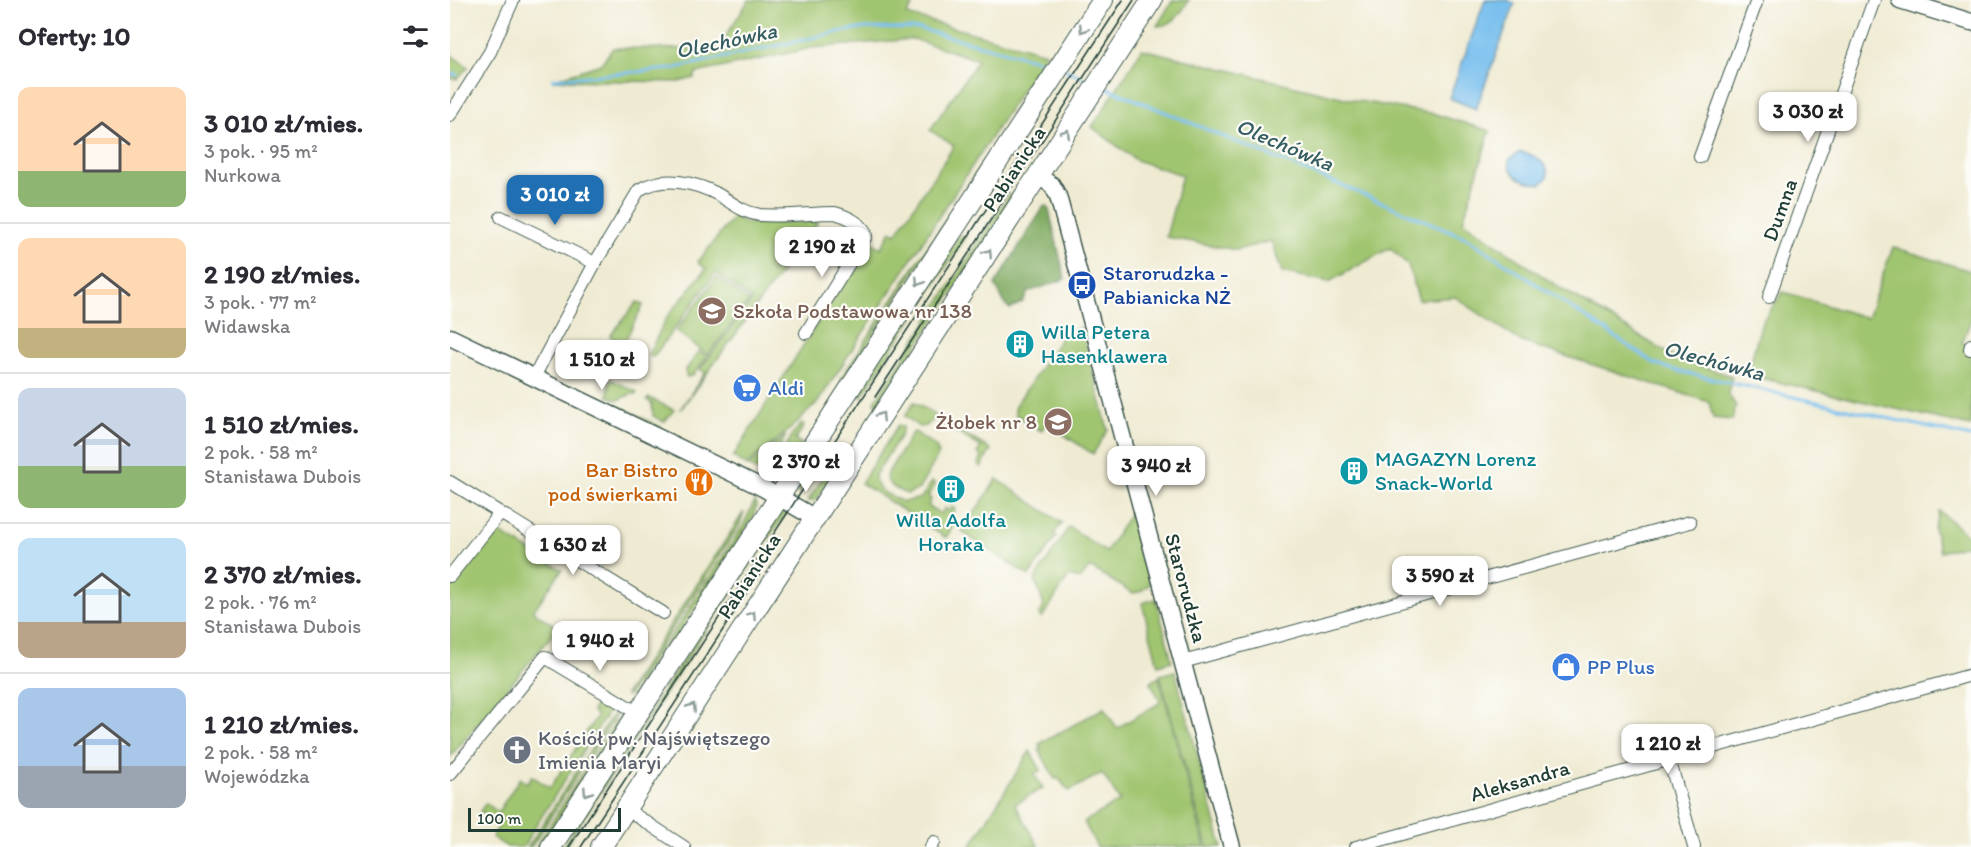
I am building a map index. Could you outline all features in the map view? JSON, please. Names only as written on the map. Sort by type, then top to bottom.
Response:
[{"type":"main road","name":"Pabianicka","points":[[551,847],[1103,0]]},
{"type":"main road","name":"Pabianicka","points":[[601,847],[1152,0]]},
{"type":"street","points":[[450,115],[484,63],[513,0]]},
{"type":"street","points":[[1700,157],[1757,0]]},
{"type":"street","name":"Dumna","points":[[1769,297],[1875,0]]},
{"type":"street","points":[[1900,0],[1922,3],[1971,21]]},
{"type":"street","name":"Starorudzka","points":[[1038,176],[1052,185],[1058,196],[1232,847]]},
{"type":"street","points":[[534,377],[595,262],[639,190],[648,184],[663,181],[703,187],[746,212],[761,215],[835,213],[844,215],[863,228],[866,236],[806,333]]},
{"type":"street","points":[[501,217],[595,262]]},
{"type":"street","points":[[450,337],[779,496],[815,518]]},
{"type":"street","points":[[450,482],[663,614]]},
{"type":"street","points":[[450,576],[499,514]]},
{"type":"street","points":[[1183,662],[1690,522]]},
{"type":"street","points":[[450,774],[545,657],[638,713]]},
{"type":"street","name":"Aleksandra","points":[[1356,847],[1971,675]]},
{"type":"street","points":[[1669,759],[1694,847]]},
{"type":"street","points":[[626,809],[684,847]]},
{"type":"green space","points":[[749,0],[916,0],[907,15],[1046,53],[818,402],[789,430],[746,465],[733,457],[869,241],[881,248],[891,231],[896,234],[954,146],[930,130],[978,60],[913,39],[812,48],[696,73],[694,78],[679,82],[552,80],[601,64],[613,48],[717,49]]},
{"type":"green space","points":[[1173,0],[1189,0],[1173,21],[1157,26]]},
{"type":"green space","points":[[1142,49],[1353,100],[1435,114],[1490,131],[1463,221],[1560,288],[1669,354],[1732,376],[1728,394],[1736,406],[1732,420],[1713,418],[1709,402],[1522,342],[1455,297],[1419,300],[1408,265],[1390,248],[1329,282],[1282,272],[1271,241],[1236,250],[1166,237],[1182,175],[1136,160],[1092,127]]},
{"type":"green space","points":[[450,54],[468,67],[457,79],[450,78]]},
{"type":"green space","points":[[1044,72],[844,380],[841,378]]},
{"type":"green space","points":[[1009,195],[1015,198],[878,405],[874,403]]},
{"type":"green space","points":[[1044,206],[1047,206],[1049,210],[1065,279],[1028,292],[1023,302],[1010,309],[995,285]]},
{"type":"green space","points":[[734,216],[745,223],[818,222],[680,410],[705,373],[700,369],[752,300],[716,273],[653,357],[648,355],[667,317],[706,269],[698,262]]},
{"type":"green space","points":[[959,235],[966,236],[861,397],[856,394]]},
{"type":"green space","points":[[1893,247],[1971,271],[1971,320],[1962,343],[1971,346],[1971,426],[1747,375],[1762,322],[1783,292],[1867,318]]},
{"type":"green space","points":[[717,277],[749,301],[708,355],[676,331]]},
{"type":"green space","points":[[637,302],[643,305],[624,343],[610,336]]},
{"type":"green space","points":[[1081,327],[1108,430],[1093,454],[1046,423],[1041,431],[1015,414],[1015,406],[1063,335]]},
{"type":"green space","points":[[699,351],[707,357],[693,375],[687,377],[685,371]]},
{"type":"green space","points":[[610,380],[637,392],[618,400],[608,396]]},
{"type":"green space","points":[[649,398],[674,410],[664,422],[653,416],[652,404],[647,400]]},
{"type":"green space","points":[[606,400],[661,427],[659,431],[604,404]]},
{"type":"green space","points":[[914,402],[991,450],[981,467],[978,464],[982,457],[977,453],[981,447],[934,419],[926,426],[919,427],[905,416]]},
{"type":"green space","points":[[802,424],[804,426],[795,440],[802,444],[785,470],[769,479],[792,435]]},
{"type":"green space","points":[[898,425],[903,427],[901,435],[875,475],[875,481],[884,492],[903,502],[921,498],[932,482],[935,484],[928,496],[931,499],[928,506],[941,514],[945,508],[949,511],[952,507],[955,509],[948,522],[953,526],[946,538],[861,483]]},
{"type":"green space","points":[[915,432],[936,447],[939,454],[919,489],[908,494],[894,488],[886,476],[912,433]]},
{"type":"green space","points":[[786,435],[768,469],[761,472],[748,466]]},
{"type":"green space","points":[[816,455],[822,459],[798,494],[796,487]]},
{"type":"green space","points":[[831,465],[838,469],[816,500],[808,501]]},
{"type":"green space","points":[[997,479],[1062,523],[1054,534],[1057,536],[1029,576],[962,532]]},
{"type":"green space","points":[[755,500],[753,518],[638,696],[630,699],[743,526]]},
{"type":"green space","points":[[787,511],[565,847],[562,847],[779,512]]},
{"type":"green space","points":[[1939,511],[1971,538],[1971,544],[1940,552],[1934,529]]},
{"type":"green space","points":[[744,512],[740,524],[638,681],[627,696],[625,695]]},
{"type":"green space","points":[[1130,513],[1150,584],[1140,592],[1132,593],[1090,567],[1080,579],[1069,576],[1042,618],[1039,615],[1044,606],[1035,579],[1069,527],[1106,552]]},
{"type":"green space","points":[[495,530],[562,570],[533,611],[558,628],[450,757],[450,588]]},
{"type":"green space","points":[[1156,599],[1172,661],[1158,665],[1142,603]]},
{"type":"green space","points":[[1175,671],[1222,847],[1207,847],[1160,675]]},
{"type":"green space","points":[[1159,677],[1205,847],[1097,847],[1084,822],[1120,801],[1102,773],[1069,791],[1058,778],[1055,779],[1039,750],[1042,749],[1039,744],[1104,708],[1117,728],[1158,704],[1160,700],[1150,682]]},
{"type":"green space","points":[[599,699],[612,706],[524,847],[507,847],[492,837],[499,826],[480,811],[486,803],[498,812],[520,778],[527,783],[532,776],[550,788],[597,716],[592,711]]},
{"type":"green space","points":[[617,711],[611,723],[531,847],[528,847]]},
{"type":"green space","points":[[621,713],[619,725],[540,847],[536,847]]},
{"type":"green space","points":[[1030,751],[1041,770],[1034,774],[1043,788],[1015,804],[1039,847],[970,847]]},
{"type":"water","points":[[1485,0],[1506,0],[1515,3],[1476,109],[1449,98]]},
{"type":"water","points":[[1520,152],[1541,161],[1547,169],[1547,178],[1541,184],[1519,178],[1512,171],[1509,160]]},
{"type":"waterway","name":"Olechówka","points":[[553,79],[671,69],[865,28],[920,29],[1052,64]]},
{"type":"waterway","name":"Olechówka","points":[[1066,70],[1090,81]]},
{"type":"waterway","name":"Olechówka","points":[[450,73],[457,75]]},
{"type":"waterway","name":"Olechówka","points":[[1105,87],[1467,238],[1654,363],[1674,370],[1971,437]]},
{"type":"tram line","points":[[569,847],[1123,0]]},
{"type":"tram line","points":[[875,397],[1134,0]]},
{"type":"tram line","points":[[581,847],[760,573]]},
{"type":"place","name":"Starorudzka - Pabianicka NŻ","points":[[1082,285]]},
{"type":"place","name":"Szkoła Podstawowa nr 138","points":[[712,311]]},
{"type":"place","name":"Willa Petera Hasenklawera","points":[[1020,344]]},
{"type":"place","name":"Aldi","points":[[747,388]]},
{"type":"place","name":"Żłobek nr 8","points":[[1058,422]]},
{"type":"place","name":"MAGAZYN Lorenz Snack-World","points":[[1354,471]]},
{"type":"place","name":"Bar Bistro pod świerkami","points":[[699,482]]},
{"type":"place","name":"Willa Adolfa Horaka","points":[[951,489]]},
{"type":"place","name":"PP Plus","points":[[1566,667]]},
{"type":"place","name":"Kościół pw. Najświętszego Imienia Maryi","points":[[517,750]]}]
